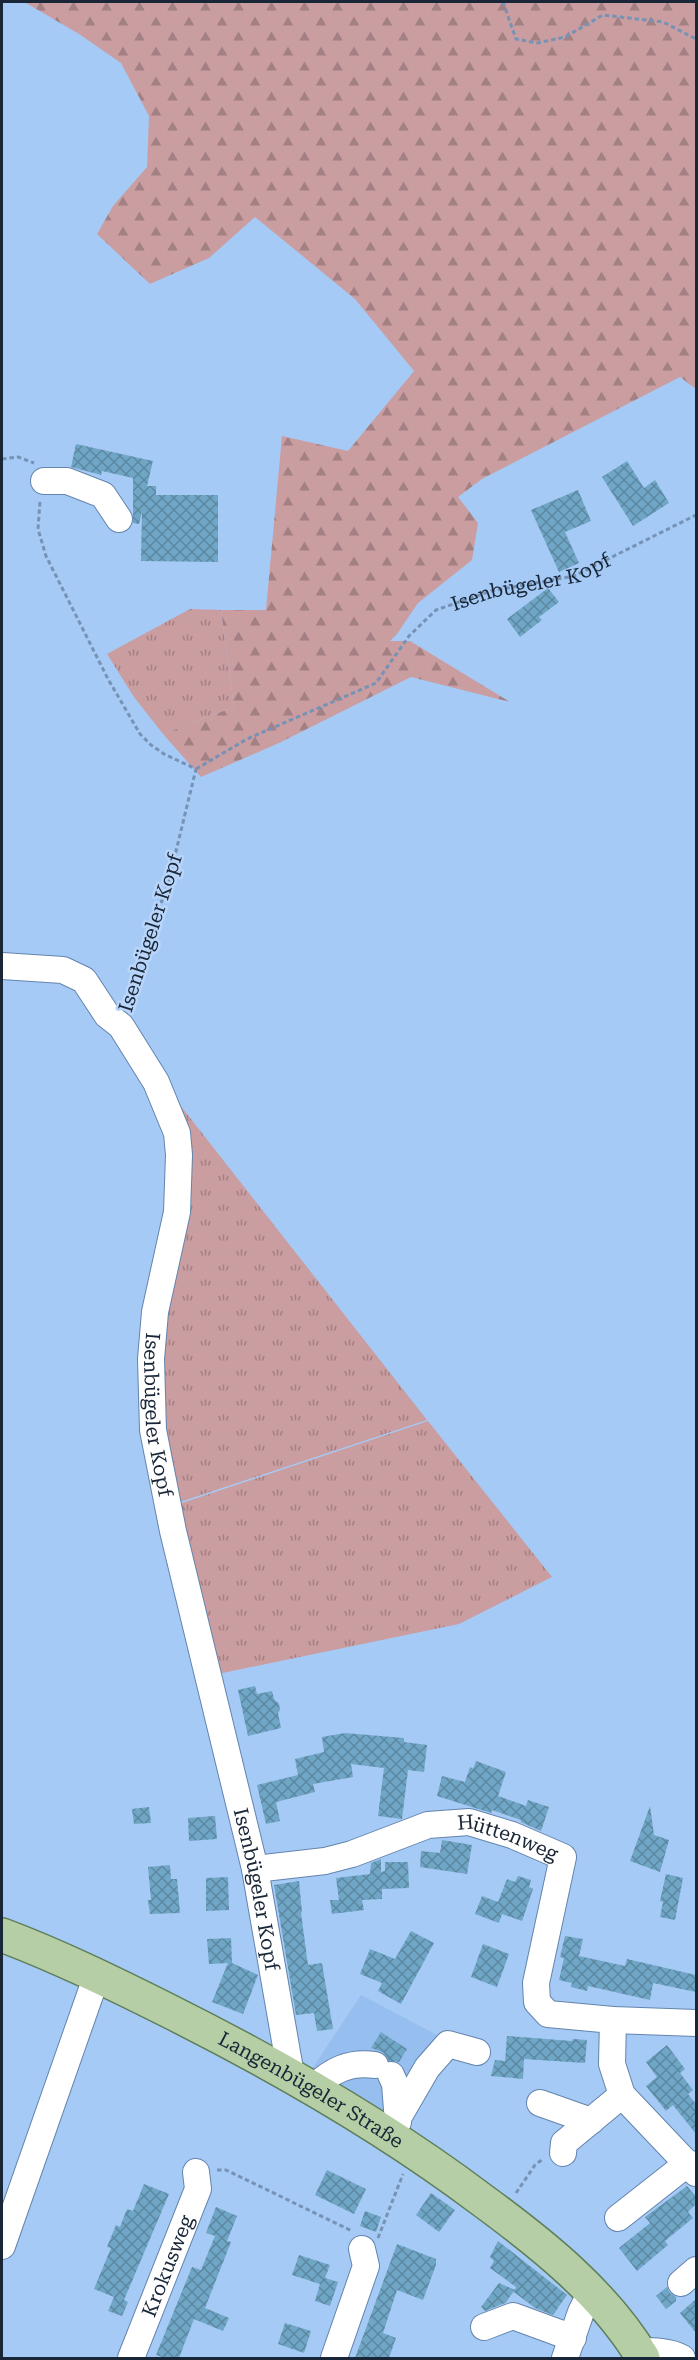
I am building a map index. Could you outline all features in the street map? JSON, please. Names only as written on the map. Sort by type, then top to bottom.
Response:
[{"type":"main road","name":"Langenbügeler Straße","points":[[2,1935],[97,1975],[403,2136],[549,2252],[591,2292],[641,2355]]},
{"type":"street","points":[[44,481],[67,481],[103,495],[118,519]]},
{"type":"street","points":[[2,966],[63,970],[79,977],[84,980],[107,1015],[121,1026]]},
{"type":"street","name":"Isenbügeler Kopf","points":[[121,1026],[156,1082],[177,1133],[179,1155],[177,1212],[155,1312],[150,1396],[153,1430],[173,1531],[255,1869],[302,2082]]},
{"type":"street","name":"Hüttenweg","points":[[255,1869],[326,1861],[352,1854],[428,1826],[469,1822],[512,1835],[563,1857],[536,1983],[537,2002],[548,2014],[613,2020],[696,2023]]},
{"type":"street","points":[[2,2246],[97,1975]]},
{"type":"street","points":[[613,2020],[612,2064],[622,2095],[692,2168],[618,2218]]},
{"type":"street","points":[[403,2136],[427,2068],[448,2044],[477,2052]]},
{"type":"street","points":[[302,2082],[342,2067],[364,2063],[383,2070],[395,2084],[403,2136]]},
{"type":"street","points":[[563,2148],[622,2095]]},
{"type":"street","points":[[540,2103],[591,2121]]},
{"type":"street","name":"Krokusweg","points":[[131,2358],[198,2188],[196,2172]]},
{"type":"street","points":[[334,2358],[366,2266],[362,2249]]},
{"type":"street","points":[[484,2327],[513,2316],[569,2348],[581,2312],[591,2292]]},
{"type":"street","points":[[641,2355],[655,2351],[678,2355],[682,2358]]},
{"type":"path","points":[[503,2],[516,39],[537,43],[566,37],[603,15],[663,22],[696,39]]},
{"type":"path","points":[[2,459],[18,457],[35,463],[40,469],[44,481],[38,519],[40,540],[55,575],[131,720],[151,745],[164,754],[196,769]]},
{"type":"path","name":"Isenbügeler Kopf","points":[[121,1026],[132,983],[168,885],[196,769],[247,739],[376,683],[409,636],[436,610],[491,591],[574,576],[696,515]]},
{"type":"path","points":[[196,2172],[226,2170],[351,2230],[362,2249],[380,2236],[403,2136]]},
{"type":"path","points":[[502,2214],[535,2165],[563,2148]]},
{"type":"shaded area","points":[[361,1995],[437,2035],[401,2090],[410,2137],[312,2069]]},
{"type":"green space","points":[[15,2],[696,2],[696,389],[680,377],[482,479],[458,497],[478,523],[472,560],[418,603],[390,641],[410,641],[510,702],[411,677],[279,743],[201,777],[163,734],[234,707],[221,610],[266,610],[282,436],[348,451],[414,371],[355,299],[255,217],[209,258],[150,284],[97,234],[113,206],[147,167],[149,116],[121,63],[79,34],[26,3]]},
{"type":"green space","points":[[190,609],[221,610],[234,707],[163,734],[134,697],[107,654]]},
{"type":"green space","points":[[158,1077],[427,1420],[156,1510],[168,1261],[184,1206]]},
{"type":"green space","points":[[428,1421],[552,1577],[459,1624],[208,1676],[167,1508]]},
{"type":"building","points":[[76,444],[153,461],[147,486],[156,486],[156,495],[218,495],[218,562],[141,561],[142,511],[139,524],[133,523],[133,478],[102,471],[101,475],[71,467]]},
{"type":"building","points":[[627,461],[644,488],[655,480],[669,503],[633,526],[602,477]]},
{"type":"building","points":[[578,490],[591,521],[565,532],[579,563],[559,572],[531,510]]},
{"type":"building","points":[[548,588],[559,602],[539,617],[542,620],[520,637],[507,619]]},
{"type":"building","points":[[255,1686],[257,1694],[272,1691],[274,1699],[279,1704],[281,1728],[248,1736],[238,1690]]},
{"type":"building","points":[[345,1733],[404,1738],[404,1742],[427,1745],[424,1772],[408,1770],[402,1819],[378,1816],[384,1768],[351,1764],[353,1777],[313,1784],[315,1792],[276,1802],[280,1821],[266,1824],[257,1785],[298,1775],[295,1759],[324,1752],[322,1737]]},
{"type":"building","points":[[476,1761],[506,1772],[498,1796],[526,1806],[528,1800],[549,1807],[541,1831],[521,1820],[492,1810],[491,1813],[437,1796],[442,1776],[465,1782],[470,1767],[473,1769]]},
{"type":"building","points":[[650,1806],[654,1835],[669,1840],[660,1872],[630,1861]]},
{"type":"building","points":[[149,1807],[151,1823],[134,1824],[132,1809]]},
{"type":"building","points":[[215,1816],[217,1839],[189,1841],[188,1818]]},
{"type":"building","points":[[442,1840],[472,1845],[467,1874],[420,1867],[421,1851],[440,1853]]},
{"type":"building","points":[[381,1859],[381,1872],[385,1871],[385,1862],[408,1862],[409,1888],[382,1889],[382,1899],[362,1900],[364,1910],[332,1914],[330,1900],[339,1900],[336,1878],[370,1874],[371,1863]]},
{"type":"building","points":[[170,1865],[171,1879],[177,1879],[180,1913],[150,1914],[148,1867]]},
{"type":"building","points":[[666,1874],[683,1878],[675,1920],[660,1917],[663,1902],[660,1901]]},
{"type":"building","points":[[518,1876],[531,1880],[529,1887],[533,1889],[522,1921],[502,1914],[499,1923],[475,1914],[482,1896],[498,1902],[507,1879],[515,1882]]},
{"type":"building","points":[[228,1877],[229,1910],[206,1911],[206,1878]]},
{"type":"building","points":[[299,1881],[308,1965],[322,1963],[333,2029],[317,2031],[314,2013],[296,2015],[274,1885]]},
{"type":"building","points":[[411,1931],[434,1943],[401,2004],[378,1991],[382,1983],[360,1974],[370,1949],[395,1959]]},
{"type":"building","points":[[565,1936],[583,1939],[579,1956],[625,1966],[627,1959],[696,1975],[696,1992],[653,1983],[650,2000],[588,1986],[587,1991],[571,1987],[572,1983],[559,1980],[564,1958],[560,1957]]},
{"type":"building","points":[[231,1938],[232,1963],[258,1975],[243,2014],[212,2002],[228,1963],[209,1964],[207,1939]]},
{"type":"building","points":[[483,1944],[509,1954],[497,1987],[471,1977]]},
{"type":"building","points":[[381,2032],[407,2049],[399,2062],[389,2061],[383,2052],[371,2048]]},
{"type":"building","points":[[507,2036],[587,2040],[585,2063],[524,2059],[523,2079],[491,2076],[495,2060],[505,2061]]},
{"type":"building","points":[[667,2045],[685,2069],[680,2073],[693,2090],[688,2094],[696,2104],[696,2134],[673,2105],[666,2111],[646,2086],[657,2077],[646,2062]]},
{"type":"building","points":[[327,2170],[366,2189],[354,2214],[315,2195]]},
{"type":"building","points":[[144,2184],[169,2194],[124,2300],[128,2302],[122,2316],[108,2311],[114,2297],[94,2289],[111,2248],[107,2247],[116,2225],[120,2227],[127,2209],[133,2211]]},
{"type":"building","points":[[687,2186],[696,2197],[696,2204],[688,2212],[693,2218],[665,2241],[668,2245],[637,2271],[619,2248],[650,2223],[645,2217]]},
{"type":"building","points":[[431,2193],[455,2210],[439,2232],[416,2215]]},
{"type":"building","points":[[216,2207],[237,2216],[227,2241],[231,2242],[205,2308],[229,2318],[223,2331],[194,2319],[179,2358],[165,2358],[156,2355],[192,2267],[201,2270],[215,2236],[206,2233]]},
{"type":"building","points":[[365,2211],[381,2217],[376,2232],[360,2226]]},
{"type":"building","points":[[498,2241],[567,2295],[553,2315],[535,2308],[514,2292],[516,2287],[490,2268],[494,2261],[490,2257]]},
{"type":"building","points":[[397,2244],[436,2259],[436,2265],[423,2300],[397,2290],[383,2333],[396,2338],[389,2358],[355,2358]]},
{"type":"building","points":[[299,2255],[330,2265],[325,2278],[338,2282],[330,2306],[315,2301],[320,2284],[292,2275]]},
{"type":"building","points":[[499,2283],[515,2290],[505,2303],[485,2311],[481,2307]]},
{"type":"building","points":[[667,2287],[676,2297],[676,2301],[666,2309],[656,2296]]},
{"type":"building","points":[[696,2299],[696,2333],[680,2313]]},
{"type":"building","points":[[285,2323],[311,2331],[304,2353],[278,2344]]}]
